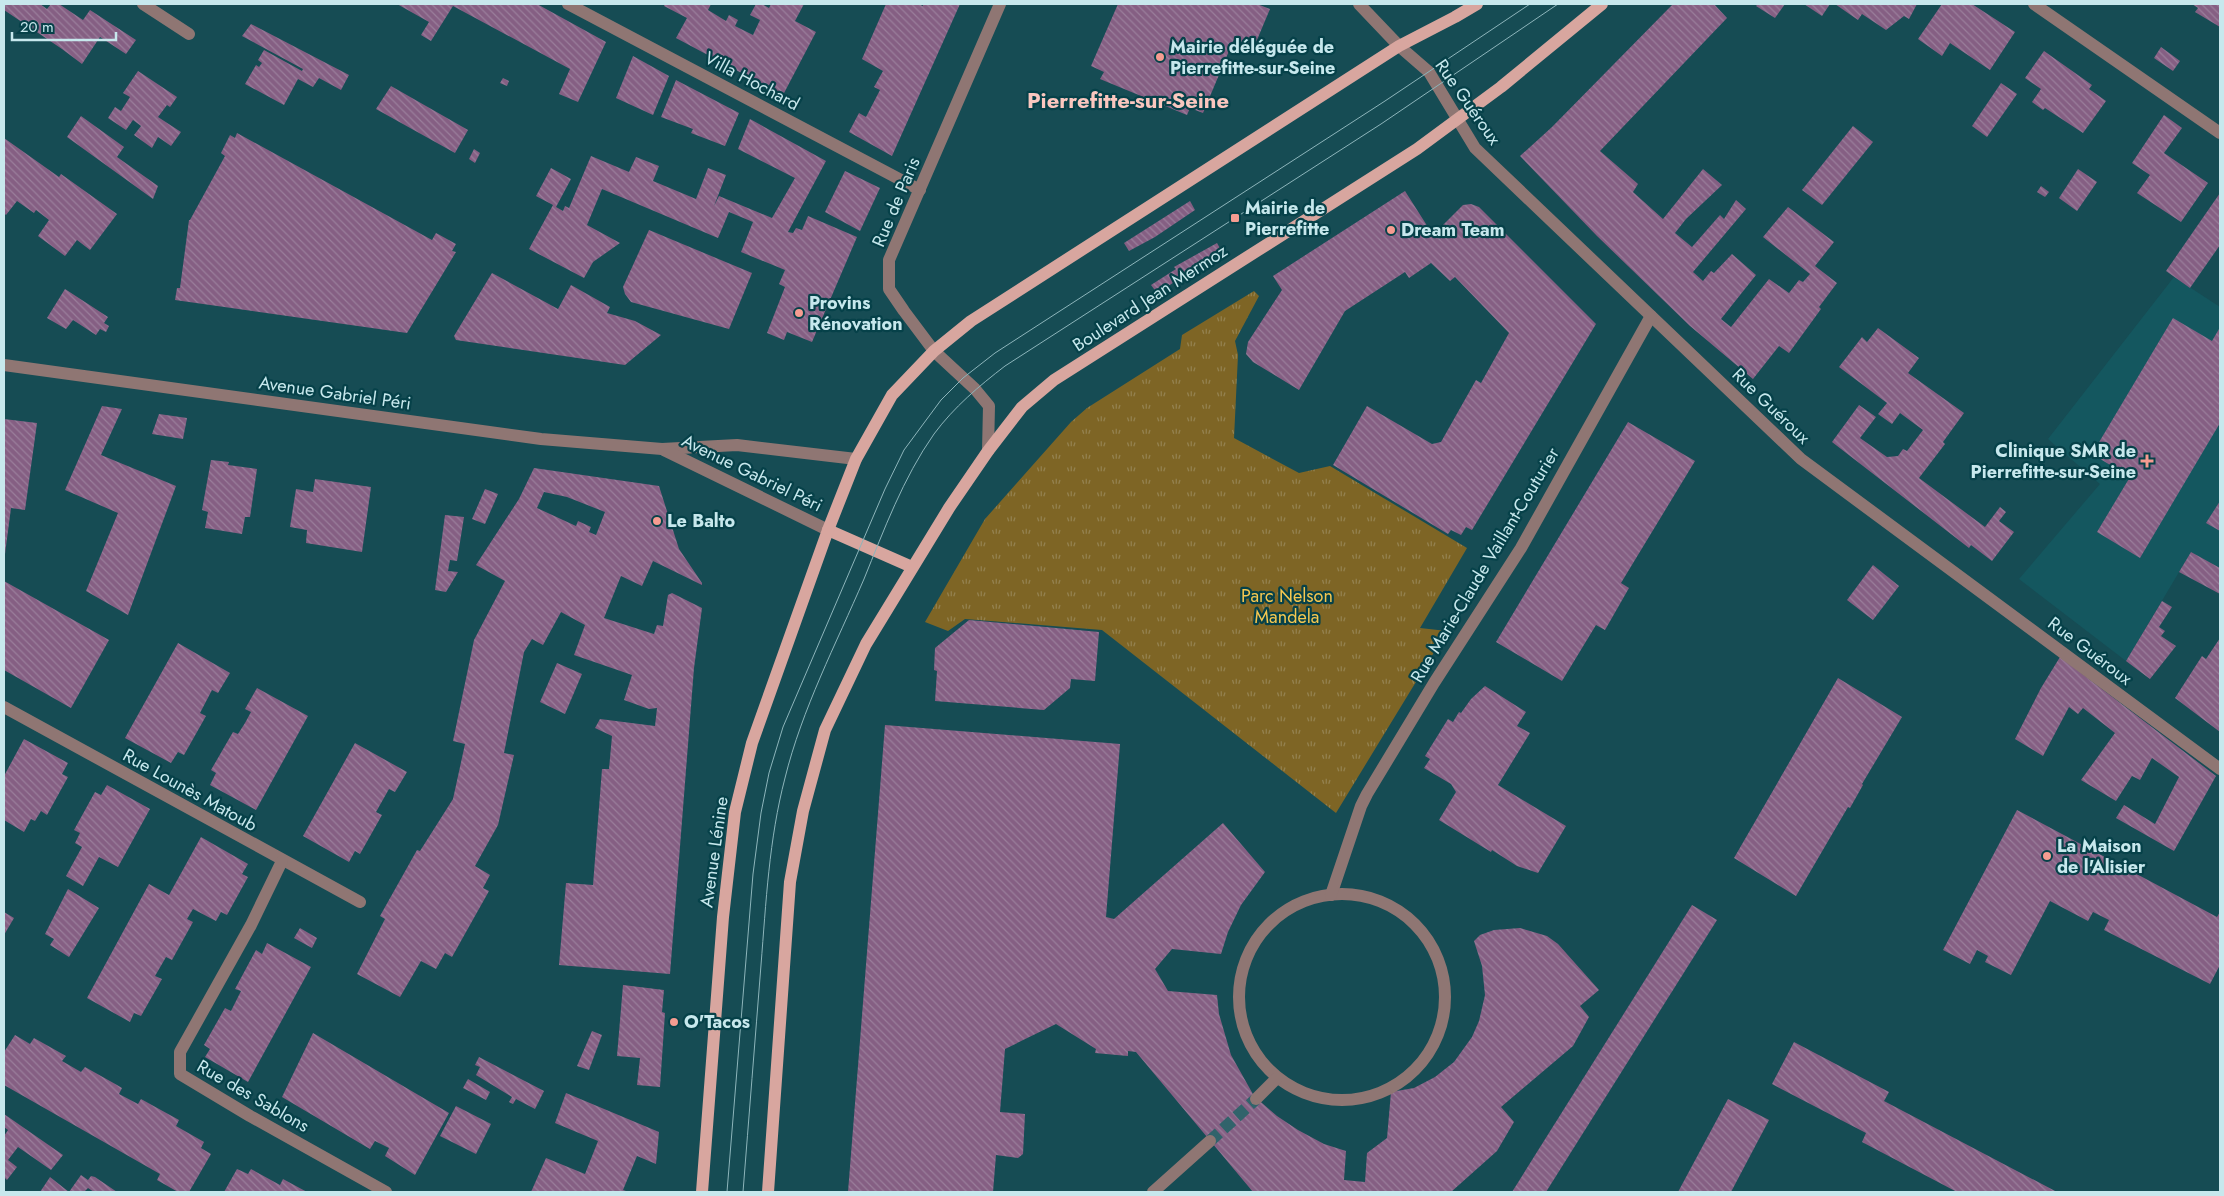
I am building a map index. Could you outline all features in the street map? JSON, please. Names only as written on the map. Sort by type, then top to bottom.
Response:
[{"type":"main road","points":[[768,1192],[790,882],[803,812],[825,730],[866,644],[912,567],[828,530],[856,459],[892,395],[934,351],[970,321],[1399,46],[1477,4]]},
{"type":"main road","name":"Boulevard Jean Mermoz","points":[[912,567],[988,451],[1022,408],[1054,380],[1417,149],[1501,87],[1602,4]]},
{"type":"main road","name":"Avenue Lénine","points":[[702,1192],[723,917],[735,812],[752,743],[828,530]]},
{"type":"street","points":[[144,4],[188,34]]},
{"type":"street","name":"Villa Hochard","points":[[568,4],[920,190]]},
{"type":"street","name":"Rue de Paris","points":[[988,451],[989,406],[975,389],[934,351],[889,289],[889,260],[1000,4]]},
{"type":"street","name":"Rue Guéroux","points":[[1359,4],[1399,46],[1429,72],[1475,148],[1801,459],[2220,769]]},
{"type":"street","points":[[2034,4],[2220,134]]},
{"type":"street","name":"Rue Marie-Claude Vaillant-Couturier","points":[[1331,895],[1361,806],[1434,683],[1521,548],[1651,316]]},
{"type":"street","name":"Avenue Gabriel Péri","points":[[4,365],[542,439],[662,449],[737,444],[856,459]]},
{"type":"street","name":"Avenue Gabriel Péri","points":[[662,449],[828,530]]},
{"type":"street","name":"Rue Lounès Matoub","points":[[4,707],[282,861],[360,902]]},
{"type":"street","name":"Rue des Sablons","points":[[282,861],[252,925],[180,1052],[180,1074],[250,1116],[386,1192]]},
{"type":"street","points":[[1331,895],[1358,895],[1384,903],[1408,917],[1426,937],[1441,966],[1446,999],[1440,1031],[1425,1060],[1401,1083],[1371,1097],[1338,1101],[1306,1094],[1277,1078],[1254,1052],[1241,1020],[1239,986],[1249,952],[1269,924],[1298,904],[1331,895]]},
{"type":"street","points":[[1256,1098],[1277,1078]]},
{"type":"street","points":[[1153,1192],[1210,1141]]},
{"type":"shaded area","name":"Clinique SMR de Pierrefitte-sur-Seine","points":[[2174,277],[2220,307],[2220,568],[2191,552],[2126,661],[2019,579],[2100,484],[2048,439]]},
{"type":"green space","name":"Parc Nelson Mandela","points":[[1254,291],[1259,296],[1235,341],[1238,355],[1234,438],[1299,473],[1330,466],[1467,548],[1420,628],[1447,631],[1336,813],[1102,630],[965,619],[948,631],[925,622],[985,519],[1071,422],[1087,408],[1180,349],[1182,335]]},
{"type":"building","points":[[4,4],[40,4],[47,9],[51,4],[59,4],[83,20],[90,10],[136,40],[126,54],[100,37],[82,64],[4,10]]},
{"type":"building","points":[[397,4],[537,4],[606,42],[578,102],[559,94],[570,69],[453,6],[431,41],[421,35],[429,22]]},
{"type":"building","points":[[665,4],[711,4],[708,10],[726,21],[729,15],[738,20],[735,26],[753,35],[760,20],[750,15],[756,4],[762,4],[769,8],[771,4],[804,4],[795,21],[816,32],[783,95],[676,38],[687,18],[664,6]]},
{"type":"building","points":[[886,4],[918,4],[923,6],[923,4],[960,4],[892,156],[849,132],[859,113],[866,117],[880,90],[874,87],[883,71],[862,59]]},
{"type":"building","name":"Mairie déléguée de Pierrefitte-sur-Seine","points":[[1118,4],[1257,4],[1270,9],[1254,47],[1234,39],[1203,113],[1190,108],[1187,115],[1100,79],[1104,72],[1091,66]]},
{"type":"building","points":[[1673,4],[1714,4],[1727,18],[1600,151],[1638,184],[1633,192],[1663,219],[1703,169],[1722,185],[1686,219],[1675,233],[1692,247],[1720,215],[1724,219],[1736,200],[1746,209],[1693,272],[1703,281],[1711,271],[1714,273],[1732,254],[1756,275],[1721,319],[1731,327],[1769,279],[1789,293],[1799,280],[1803,282],[1810,274],[1763,237],[1788,207],[1834,242],[1815,266],[1837,283],[1819,307],[1821,309],[1789,353],[1779,346],[1753,379],[1690,326],[1597,236],[1520,156],[1552,127]]},
{"type":"building","points":[[1758,4],[1785,4],[1775,18],[1756,6]]},
{"type":"building","points":[[1804,4],[1830,4],[1822,16]]},
{"type":"building","points":[[1835,4],[1917,4],[1909,19],[1904,16],[1886,30],[1862,14],[1858,20]]},
{"type":"building","points":[[1942,4],[1972,4],[2015,32],[1990,70],[1950,43],[1942,56],[1918,39]]},
{"type":"building","points":[[2192,4],[2220,4],[2220,27],[2195,12],[2198,8]]},
{"type":"building","points":[[251,24],[349,75],[341,90],[319,78],[313,87],[298,79],[284,105],[245,84],[256,65],[259,67],[262,63],[258,60],[264,50],[302,71],[303,69],[242,36]]},
{"type":"building","points":[[2161,47],[2180,61],[2173,71],[2154,58]]},
{"type":"building","points":[[2044,51],[2092,85],[2089,89],[2106,101],[2083,133],[2045,108],[2043,110],[2032,102],[2041,89],[2025,78]]},
{"type":"building","points":[[633,56],[669,76],[653,115],[616,98]]},
{"type":"building","points":[[138,71],[177,97],[170,107],[167,105],[158,117],[181,132],[171,146],[158,137],[152,148],[134,135],[141,126],[133,120],[126,130],[108,118],[115,107],[121,111],[130,97],[123,93]]},
{"type":"building","points":[[503,78],[509,81],[507,86],[500,83]]},
{"type":"building","points":[[676,80],[739,113],[725,146],[691,133],[693,129],[661,117]]},
{"type":"building","points":[[2001,83],[2017,94],[1987,137],[1972,126]]},
{"type":"building","points":[[391,86],[468,130],[455,153],[376,109]]},
{"type":"building","points":[[2164,115],[2182,128],[2164,153],[2208,183],[2181,222],[2137,193],[2150,175],[2132,163]]},
{"type":"building","points":[[81,116],[124,147],[117,157],[158,186],[153,199],[67,137]]},
{"type":"building","points":[[750,119],[826,161],[788,232],[793,233],[796,228],[802,230],[808,216],[857,237],[812,342],[787,332],[784,340],[767,333],[785,287],[779,284],[785,270],[741,252],[753,222],[729,212],[718,238],[602,189],[587,225],[620,243],[593,262],[584,278],[529,249],[553,205],[536,196],[551,168],[571,179],[556,207],[563,211],[565,206],[569,208],[591,156],[629,172],[636,157],[659,166],[653,181],[696,199],[708,168],[726,175],[714,206],[719,196],[772,218],[795,178],[738,149]]},
{"type":"building","points":[[1853,126],[1873,142],[1822,205],[1802,190]]},
{"type":"building","points":[[237,133],[432,240],[436,233],[456,244],[452,251],[456,252],[407,333],[175,300],[177,288],[180,288],[189,220],[225,156],[221,153],[230,135],[235,138]]},
{"type":"building","points":[[4,138],[59,177],[61,174],[117,214],[90,250],[77,240],[65,256],[38,236],[49,220],[36,210],[34,213],[17,201],[6,215],[4,213]]},
{"type":"building","points":[[474,149],[480,153],[475,163],[469,159]]},
{"type":"building","points":[[2078,169],[2097,182],[2077,211],[2059,198]]},
{"type":"building","points":[[845,171],[880,188],[860,231],[825,212]]},
{"type":"building","points":[[2041,186],[2049,192],[2045,197],[2037,192]]},
{"type":"building","points":[[1405,191],[1433,235],[1463,205],[1471,204],[1479,207],[1596,324],[1472,530],[1466,527],[1461,535],[1451,530],[1448,534],[1333,465],[1367,406],[1432,444],[1441,442],[1476,380],[1481,383],[1509,333],[1455,277],[1450,281],[1431,263],[1409,278],[1405,272],[1345,311],[1299,390],[1253,362],[1246,354],[1248,342],[1282,290],[1273,276]]},
{"type":"building","points":[[2220,193],[2220,245],[2190,288],[2166,271]]},
{"type":"building","points":[[1190,201],[1195,210],[1155,237],[1129,251],[1124,243]]},
{"type":"building","points":[[649,230],[752,273],[729,329],[631,302],[625,294],[623,287]]},
{"type":"building","points":[[1217,243],[1222,252],[1157,293],[1151,285],[1176,269],[1174,267]]},
{"type":"building","points":[[492,273],[558,309],[571,285],[610,307],[607,313],[635,321],[661,335],[625,365],[456,340],[454,336]]},
{"type":"building","points":[[65,289],[108,317],[104,323],[109,326],[106,332],[100,329],[96,335],[73,320],[66,329],[47,318]]},
{"type":"building","points":[[2173,318],[2212,341],[2220,330],[2220,423],[2140,558],[2097,532],[2130,477],[2092,454]]},
{"type":"building","points":[[1878,328],[1919,358],[1908,373],[1964,413],[1943,442],[1945,444],[1919,478],[1985,527],[2000,507],[2006,512],[1999,521],[2014,532],[1992,561],[1971,545],[1969,548],[1832,442],[1859,405],[1876,417],[1860,438],[1887,457],[1898,456],[1903,449],[1907,451],[1923,430],[1900,413],[1892,424],[1878,414],[1887,403],[1839,367],[1862,337],[1867,342]]},
{"type":"building","points":[[102,406],[122,409],[101,455],[176,486],[128,615],[86,591],[118,513],[65,490]]},
{"type":"building","points":[[159,414],[187,418],[183,439],[152,434]]},
{"type":"building","points":[[4,419],[37,423],[25,510],[11,508],[5,554]]},
{"type":"building","points":[[1628,422],[1695,461],[1621,583],[1629,588],[1605,630],[1596,625],[1562,681],[1496,642]]},
{"type":"building","points":[[211,460],[229,462],[228,465],[257,469],[250,517],[245,517],[242,534],[205,528],[208,512],[202,510]]},
{"type":"building","points":[[534,468],[659,486],[679,549],[702,583],[702,585],[653,561],[642,586],[621,576],[604,618],[654,634],[657,625],[663,626],[668,595],[672,593],[702,608],[694,668],[670,974],[559,965],[566,883],[593,885],[602,769],[609,769],[612,736],[595,728],[600,719],[655,726],[657,708],[649,709],[624,700],[632,675],[574,655],[585,625],[561,612],[543,645],[532,639],[524,652],[504,753],[514,755],[498,825],[475,866],[490,875],[483,888],[489,891],[452,957],[445,953],[436,969],[421,961],[400,997],[357,974],[385,919],[380,916],[417,850],[420,851],[453,799],[465,744],[453,741],[474,640],[505,581],[476,565],[519,499]],"holes":[[[544,492],[567,497],[605,512],[596,535],[589,532],[591,527],[578,521],[576,526],[537,508]]]},
{"type":"building","points":[[315,479],[371,487],[362,552],[306,543],[307,530],[290,527],[296,489],[313,492]]},
{"type":"building","points":[[485,489],[498,494],[485,524],[472,519]]},
{"type":"building","points":[[2220,501],[2220,531],[2206,523]]},
{"type":"building","points":[[445,515],[464,517],[457,561],[450,560],[448,571],[458,572],[446,592],[435,590]]},
{"type":"building","points":[[2191,552],[2220,568],[2220,594],[2179,572]]},
{"type":"building","points":[[1873,565],[1899,586],[1873,620],[1847,600]]},
{"type":"building","points":[[4,581],[109,640],[71,708],[4,670]]},
{"type":"building","points":[[2162,601],[2172,607],[2159,627],[2165,631],[2161,636],[2176,646],[2150,679],[2126,661]]},
{"type":"building","points":[[969,620],[1099,632],[1095,681],[1071,679],[1070,688],[1044,710],[935,701],[937,671],[934,670],[935,648]]},
{"type":"building","points":[[2220,638],[2220,732],[2175,698],[2202,656],[2206,659]]},
{"type":"building","points":[[178,643],[230,673],[218,693],[212,690],[200,713],[206,716],[184,755],[178,752],[171,763],[125,738]]},
{"type":"building","points":[[2060,657],[2216,776],[2174,851],[2116,818],[2124,805],[2155,824],[2179,777],[2152,758],[2140,780],[2132,776],[2116,801],[2081,780],[2115,733],[2083,708],[2078,714],[2069,707],[2043,756],[2015,739],[2041,688]]},
{"type":"building","points":[[557,663],[582,674],[565,714],[540,702]]},
{"type":"building","points":[[1838,678],[1902,717],[1850,808],[1848,807],[1796,896],[1734,858]]},
{"type":"building","points":[[1485,686],[1526,712],[1517,726],[1530,733],[1498,785],[1566,826],[1538,873],[1517,866],[1439,820],[1456,792],[1451,784],[1424,768],[1430,759],[1425,756],[1448,719],[1453,722],[1459,712],[1461,713],[1471,699]]},
{"type":"building","points":[[257,688],[308,716],[256,810],[210,785],[216,773],[211,770],[233,732],[238,734],[245,723],[251,712],[245,709]]},
{"type":"building","points":[[885,725],[1120,744],[1106,917],[1114,919],[1223,823],[1265,872],[1241,905],[1228,932],[1221,954],[1172,949],[1155,969],[1168,991],[1217,995],[1219,1014],[1231,1055],[1254,1096],[1277,1116],[1298,1130],[1324,1144],[1346,1151],[1344,1180],[1365,1182],[1367,1153],[1387,1138],[1391,1092],[1414,1088],[1435,1077],[1454,1062],[1472,1037],[1479,1021],[1485,995],[1482,966],[1474,941],[1480,935],[1494,930],[1520,928],[1547,936],[1558,944],[1599,990],[1580,1006],[1589,1017],[1573,1046],[1501,1107],[1514,1122],[1497,1151],[1451,1192],[1253,1192],[1136,1052],[1128,1051],[1128,1056],[1095,1053],[1096,1049],[1056,1024],[1005,1049],[1000,1112],[1025,1114],[1023,1154],[1018,1158],[996,1155],[993,1192],[848,1192]]},
{"type":"building","points":[[24,739],[68,763],[62,774],[68,777],[47,815],[41,811],[35,821],[31,819],[24,832],[4,820],[4,776]]},
{"type":"building","points":[[355,743],[407,772],[395,792],[389,789],[376,812],[382,815],[360,854],[355,851],[349,862],[303,836]]},
{"type":"building","points":[[107,785],[150,809],[118,867],[99,857],[83,886],[66,876],[82,847],[75,843],[80,833],[74,830],[95,792],[101,795]]},
{"type":"building","name":"La Maison de l'Alisier","points":[[2017,810],[2217,917],[2220,912],[2220,965],[2210,984],[2104,930],[2109,920],[2093,912],[2088,921],[2050,901],[2011,975],[1985,962],[1988,956],[1977,950],[1970,964],[1943,950]]},
{"type":"building","points":[[201,837],[248,864],[242,874],[248,877],[227,915],[221,912],[216,921],[193,909],[187,919],[193,922],[172,960],[166,957],[155,976],[162,979],[141,1016],[134,1013],[130,1022],[87,998],[149,884],[169,895]]},
{"type":"building","points":[[68,889],[99,908],[69,957],[50,945],[54,939],[45,934]]},
{"type":"building","points":[[1692,905],[1717,920],[1546,1192],[1512,1192]]},
{"type":"building","points":[[4,912],[14,918],[4,935]]},
{"type":"building","points":[[300,928],[317,938],[312,948],[294,938]]},
{"type":"building","points":[[267,943],[311,967],[248,1082],[205,1057],[210,1049],[204,1045],[225,1008],[231,1011],[241,991],[235,989],[256,950],[262,954]]},
{"type":"building","points":[[623,985],[664,990],[662,1012],[665,1013],[660,1087],[637,1085],[640,1058],[617,1056]]},
{"type":"building","points":[[592,1031],[602,1035],[589,1070],[577,1066]]},
{"type":"building","points":[[313,1033],[449,1113],[415,1175],[385,1156],[389,1148],[375,1141],[370,1149],[282,1097]]},
{"type":"building","points":[[15,1035],[30,1044],[34,1038],[66,1056],[62,1061],[81,1072],[85,1067],[122,1088],[119,1094],[138,1104],[141,1099],[179,1120],[176,1126],[204,1142],[201,1148],[211,1154],[189,1192],[178,1192],[157,1180],[160,1174],[4,1085],[4,1052]]},
{"type":"building","points":[[1794,1042],[1889,1092],[1884,1101],[2057,1192],[1957,1192],[1862,1142],[1866,1133],[1772,1084]]},
{"type":"building","points":[[479,1057],[544,1091],[535,1109],[516,1099],[513,1104],[509,1102],[512,1097],[476,1075],[480,1067],[475,1065]]},
{"type":"building","points":[[468,1079],[490,1092],[486,1100],[463,1088]]},
{"type":"building","points":[[566,1093],[659,1132],[656,1164],[637,1156],[623,1190],[629,1192],[531,1192],[546,1158],[585,1174],[598,1141],[555,1123]]},
{"type":"building","points":[[1728,1099],[1769,1120],[1731,1192],[1678,1192]]},
{"type":"building","points":[[456,1106],[491,1124],[476,1154],[440,1136]]},
{"type":"building","points":[[4,1114],[63,1155],[51,1170],[18,1147],[8,1160],[17,1167],[7,1180],[4,1177],[4,1136],[8,1130],[4,1127]]},
{"type":"building","points":[[237,1169],[248,1174],[251,1169],[280,1185],[283,1179],[307,1192],[224,1192]]},
{"type":"building","points":[[81,1175],[88,1180],[91,1176],[95,1177],[117,1192],[94,1192],[88,1188],[84,1192],[69,1192]]},
{"type":"building","points":[[50,1177],[69,1192],[40,1192]]},
{"type":"tunnel","points":[[1210,1141],[1256,1099]]},
{"type":"tram line","points":[[727,1192],[753,874],[761,813],[769,773],[783,727],[885,489],[904,450],[941,400],[963,378],[995,353],[1385,101],[1530,4]]},
{"type":"tram line","points":[[743,1192],[769,871],[775,824],[785,778],[810,702],[831,652],[904,486],[934,434],[967,397],[1005,366],[1381,124],[1558,4]]},
{"type":"place","name":"Mairie déléguée de Pierrefitte-sur-Seine","points":[[1160,57]]},
{"type":"place","name":"Mairie de Pierrefitte","points":[[1235,218]]},
{"type":"place","name":"Dream Team","points":[[1391,230]]},
{"type":"place","name":"Provins Rénovation","points":[[799,313]]},
{"type":"place","name":"Clinique SMR de Pierrefitte-sur-Seine","points":[[2147,461]]},
{"type":"place","name":"Le Balto","points":[[657,521]]},
{"type":"place","name":"La Maison de l'Alisier","points":[[2047,856]]},
{"type":"place","name":"O'Tacos","points":[[674,1022]]},
{"type":"district","name":"Pierrefitte-sur-Seine","points":[[1128,100]]}]
